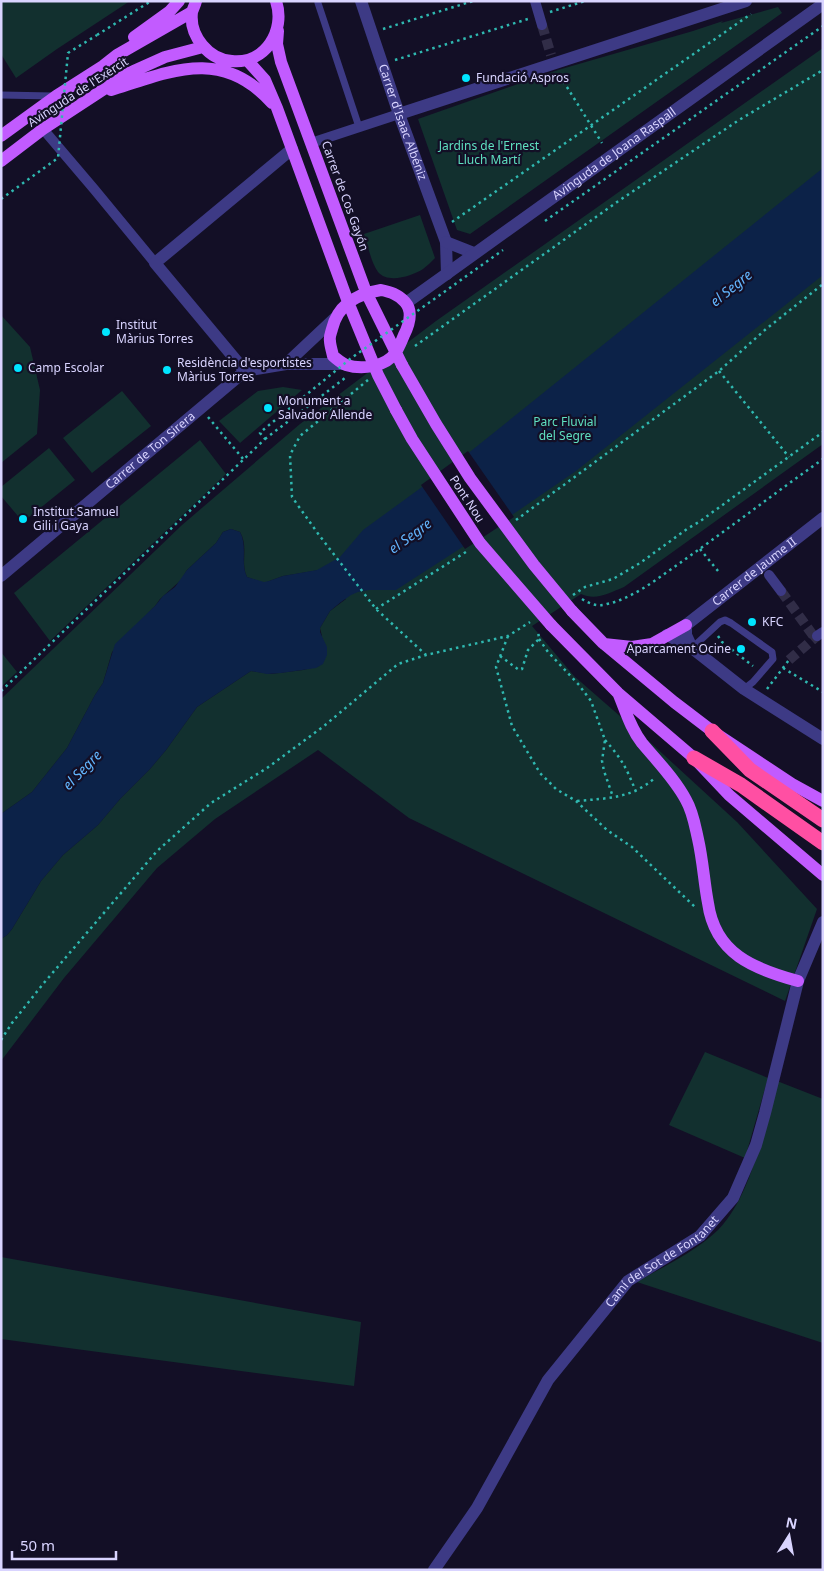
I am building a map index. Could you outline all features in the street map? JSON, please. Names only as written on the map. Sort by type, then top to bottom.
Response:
[{"type":"highway","points":[[712,731],[750,770],[823,820]]},
{"type":"highway","points":[[694,758],[741,785],[823,843]]},
{"type":"main road","points":[[117,55],[129,40],[170,11],[179,1]]},
{"type":"main road","name":"Carrer de Cos Gayón","points":[[278,2],[280,17],[277,44],[281,62],[366,292],[398,359]]},
{"type":"main road","points":[[194,7],[194,31],[203,47],[216,57],[231,61],[247,60],[260,54],[271,44],[278,31]]},
{"type":"main road","name":"Avinguda de l'Exèrcit","points":[[1,136],[117,55],[194,7]]},
{"type":"main road","name":"Avinguda de l'Exèrcit","points":[[1,161],[43,129],[127,74],[165,57],[203,47]]},
{"type":"main road","points":[[247,60],[265,80],[277,108],[348,302],[376,371]]},
{"type":"main road","points":[[97,95],[168,72],[199,67],[218,68],[249,82],[277,108]]},
{"type":"main road","points":[[381,290],[395,294],[406,303],[410,315],[398,359],[387,361],[376,371],[358,368],[346,370],[333,356],[329,340],[335,318],[348,302],[366,292],[381,290]]},
{"type":"main road","name":"Pont Nou","points":[[398,359],[470,478],[534,565],[572,611],[603,643],[712,731],[792,784],[823,801]]},
{"type":"main road","name":"Pont Nou","points":[[376,371],[412,439],[480,543],[551,625],[618,693],[694,758],[729,795],[823,875]]},
{"type":"main road","points":[[603,643],[632,647],[652,644],[686,625]]},
{"type":"main road","points":[[618,693],[630,723],[641,742],[665,770],[687,801],[693,816],[703,860],[710,917],[717,933],[727,948],[742,960],[758,968],[798,981]]},
{"type":"street","name":"Carrer d'Isaac Albéniz","points":[[361,1],[399,114],[446,242],[447,274]]},
{"type":"street","points":[[534,1],[540,20]]},
{"type":"street","points":[[311,143],[553,59],[746,1]]},
{"type":"street","name":"Avinguda de Joana Raspall","points":[[406,303],[820,4]]},
{"type":"street","points":[[43,129],[245,371],[286,364],[346,370]]},
{"type":"street","points":[[155,264],[292,149]]},
{"type":"street","points":[[446,242],[474,253]]},
{"type":"street","points":[[286,364],[335,318]]},
{"type":"street","name":"Carrer de Ton Sirera","points":[[1,576],[245,371]]},
{"type":"street","name":"Carrer de Jaume II","points":[[686,625],[823,518]]},
{"type":"street","points":[[769,574],[781,591]]},
{"type":"street","points":[[686,625],[686,635],[692,648]]},
{"type":"street","points":[[668,635],[692,648],[744,689],[823,739]]},
{"type":"street","name":"Camí del Sot de Fontanet","points":[[434,1570],[477,1508],[548,1380],[628,1281],[700,1236],[733,1198],[756,1145],[798,981],[819,944],[823,922]]},
{"type":"lane","points":[[318,3],[359,127]]},
{"type":"lane","points":[[1,95],[56,96]]},
{"type":"lane","points":[[692,648],[723,620],[728,620],[772,652],[773,659],[744,689]]},
{"type":"path","points":[[1,199],[58,158],[68,54],[151,1]]},
{"type":"path","points":[[372,32],[473,1]]},
{"type":"path","points":[[382,64],[540,20],[585,1]]},
{"type":"path","points":[[450,223],[756,10]]},
{"type":"path","points":[[544,222],[823,26]]},
{"type":"path","points":[[398,359],[617,202],[739,120],[823,70]]},
{"type":"path","points":[[560,76],[602,143]]},
{"type":"path","points":[[265,439],[260,433],[263,430],[350,359],[503,250]]},
{"type":"path","points":[[510,524],[719,371],[823,284]]},
{"type":"path","points":[[1,691],[265,439],[346,370]]},
{"type":"path","points":[[376,371],[300,436],[290,455],[292,497],[319,536],[376,609],[426,655]]},
{"type":"path","points":[[719,371],[789,457]]},
{"type":"path","points":[[208,416],[244,460]]},
{"type":"path","points":[[570,597],[585,587],[614,579],[640,563],[823,432]]},
{"type":"path","points":[[582,599],[592,604],[606,605],[628,596],[700,549],[823,459]]},
{"type":"path","points":[[376,609],[476,545]]},
{"type":"path","points":[[700,549],[718,571]]},
{"type":"path","points":[[1,1040],[43,984],[157,851],[211,802],[274,763],[324,726],[398,664],[426,655],[508,636],[531,621]]},
{"type":"path","points":[[715,627],[718,638],[722,642],[773,681]]},
{"type":"path","points":[[538,630],[539,639],[548,652],[592,701],[605,740],[603,766],[613,797]]},
{"type":"path","points":[[508,636],[496,666],[512,726],[540,773],[556,789],[576,801],[606,830],[632,847],[696,909],[710,917]]},
{"type":"path","points":[[500,656],[519,670],[522,669],[528,650],[539,639]]},
{"type":"path","points":[[765,691],[789,660]]},
{"type":"path","points":[[783,668],[823,692]]},
{"type":"path","points":[[605,740],[625,766],[636,792]]},
{"type":"path","points":[[576,801],[613,797],[636,792],[665,770]]},
{"type":"green space","points":[[1,1],[130,1],[16,78],[1,54]]},
{"type":"green space","name":"Jardins de l'Ernest Lluch Martí","points":[[778,7],[782,13],[470,234],[457,230],[418,119],[558,70],[723,21],[721,23]]},
{"type":"green space","name":"Parc Fluvial del Segre","points":[[823,48],[823,444],[624,587],[608,594],[592,597],[581,594],[532,626],[574,676],[737,822],[817,909],[785,1001],[409,818],[318,750],[215,819],[157,868],[64,978],[1,1061],[1,939],[12,929],[41,881],[63,855],[98,825],[120,799],[150,769],[197,707],[251,671],[271,674],[319,666],[322,636],[320,628],[330,611],[346,599],[319,570],[283,576],[264,583],[247,577],[244,566],[244,543],[240,532],[231,529],[223,532],[216,543],[187,570],[181,580],[160,599],[112,652],[103,683],[67,748],[32,792],[1,814],[1,699],[182,525],[300,424],[436,321]]},
{"type":"green space","points":[[420,215],[435,258],[423,269],[413,274],[400,278],[382,276],[373,264],[364,234]]},
{"type":"green space","name":"Camp Escolar","points":[[1,315],[30,347],[40,390],[37,434],[1,463]]},
{"type":"green space","points":[[283,387],[302,390],[240,443],[219,421],[258,391]]},
{"type":"green space","points":[[122,391],[151,426],[92,473],[63,438]]},
{"type":"green space","points":[[200,440],[226,474],[50,641],[14,593]]},
{"type":"green space","points":[[49,448],[75,480],[23,522],[1,496],[1,487]]},
{"type":"green space","points":[[1,652],[17,672],[1,687]]},
{"type":"green space","points":[[705,1052],[768,1078],[745,1158],[669,1125]]},
{"type":"green space","points":[[777,1081],[823,1099],[823,1343],[637,1282],[709,1238],[730,1215],[748,1180],[762,1139]]},
{"type":"green space","points":[[1,1257],[361,1322],[354,1386],[1,1339]]},
{"type":"water","name":"el Segre","points":[[823,168],[823,275],[576,471],[509,517],[396,590],[358,592],[341,602],[330,611],[320,628],[327,647],[327,655],[323,664],[316,668],[281,673],[267,674],[251,671],[197,707],[150,769],[120,799],[98,825],[63,855],[41,881],[12,929],[1,939],[1,814],[32,792],[67,748],[103,683],[115,644],[163,596],[175,587],[187,570],[216,543],[223,532],[231,529],[240,532],[247,577],[264,582],[283,576],[317,570],[340,557],[363,530],[466,455]]},
{"type":"pier","points":[[468,451],[514,517],[465,549],[421,485]]},
{"type":"tunnel","points":[[542,25],[551,55]]},
{"type":"tunnel","points":[[781,591],[815,638]]},
{"type":"tunnel","points":[[789,660],[817,636]]},
{"type":"place","name":"Fundació Aspros","points":[[466,78]]},
{"type":"place","name":"Institut Màrius Torres","points":[[106,332]]},
{"type":"place","name":"Camp Escolar","points":[[18,368]]},
{"type":"place","name":"Residència d'esportistes Màrius Torres","points":[[167,370]]},
{"type":"place","name":"Monument a Salvador Allende","points":[[268,408]]},
{"type":"place","name":"Institut Samuel Gili i Gaya","points":[[23,519]]},
{"type":"place","name":"KFC","points":[[752,622]]},
{"type":"place","name":"Aparcament Ocine","points":[[741,649]]}]
